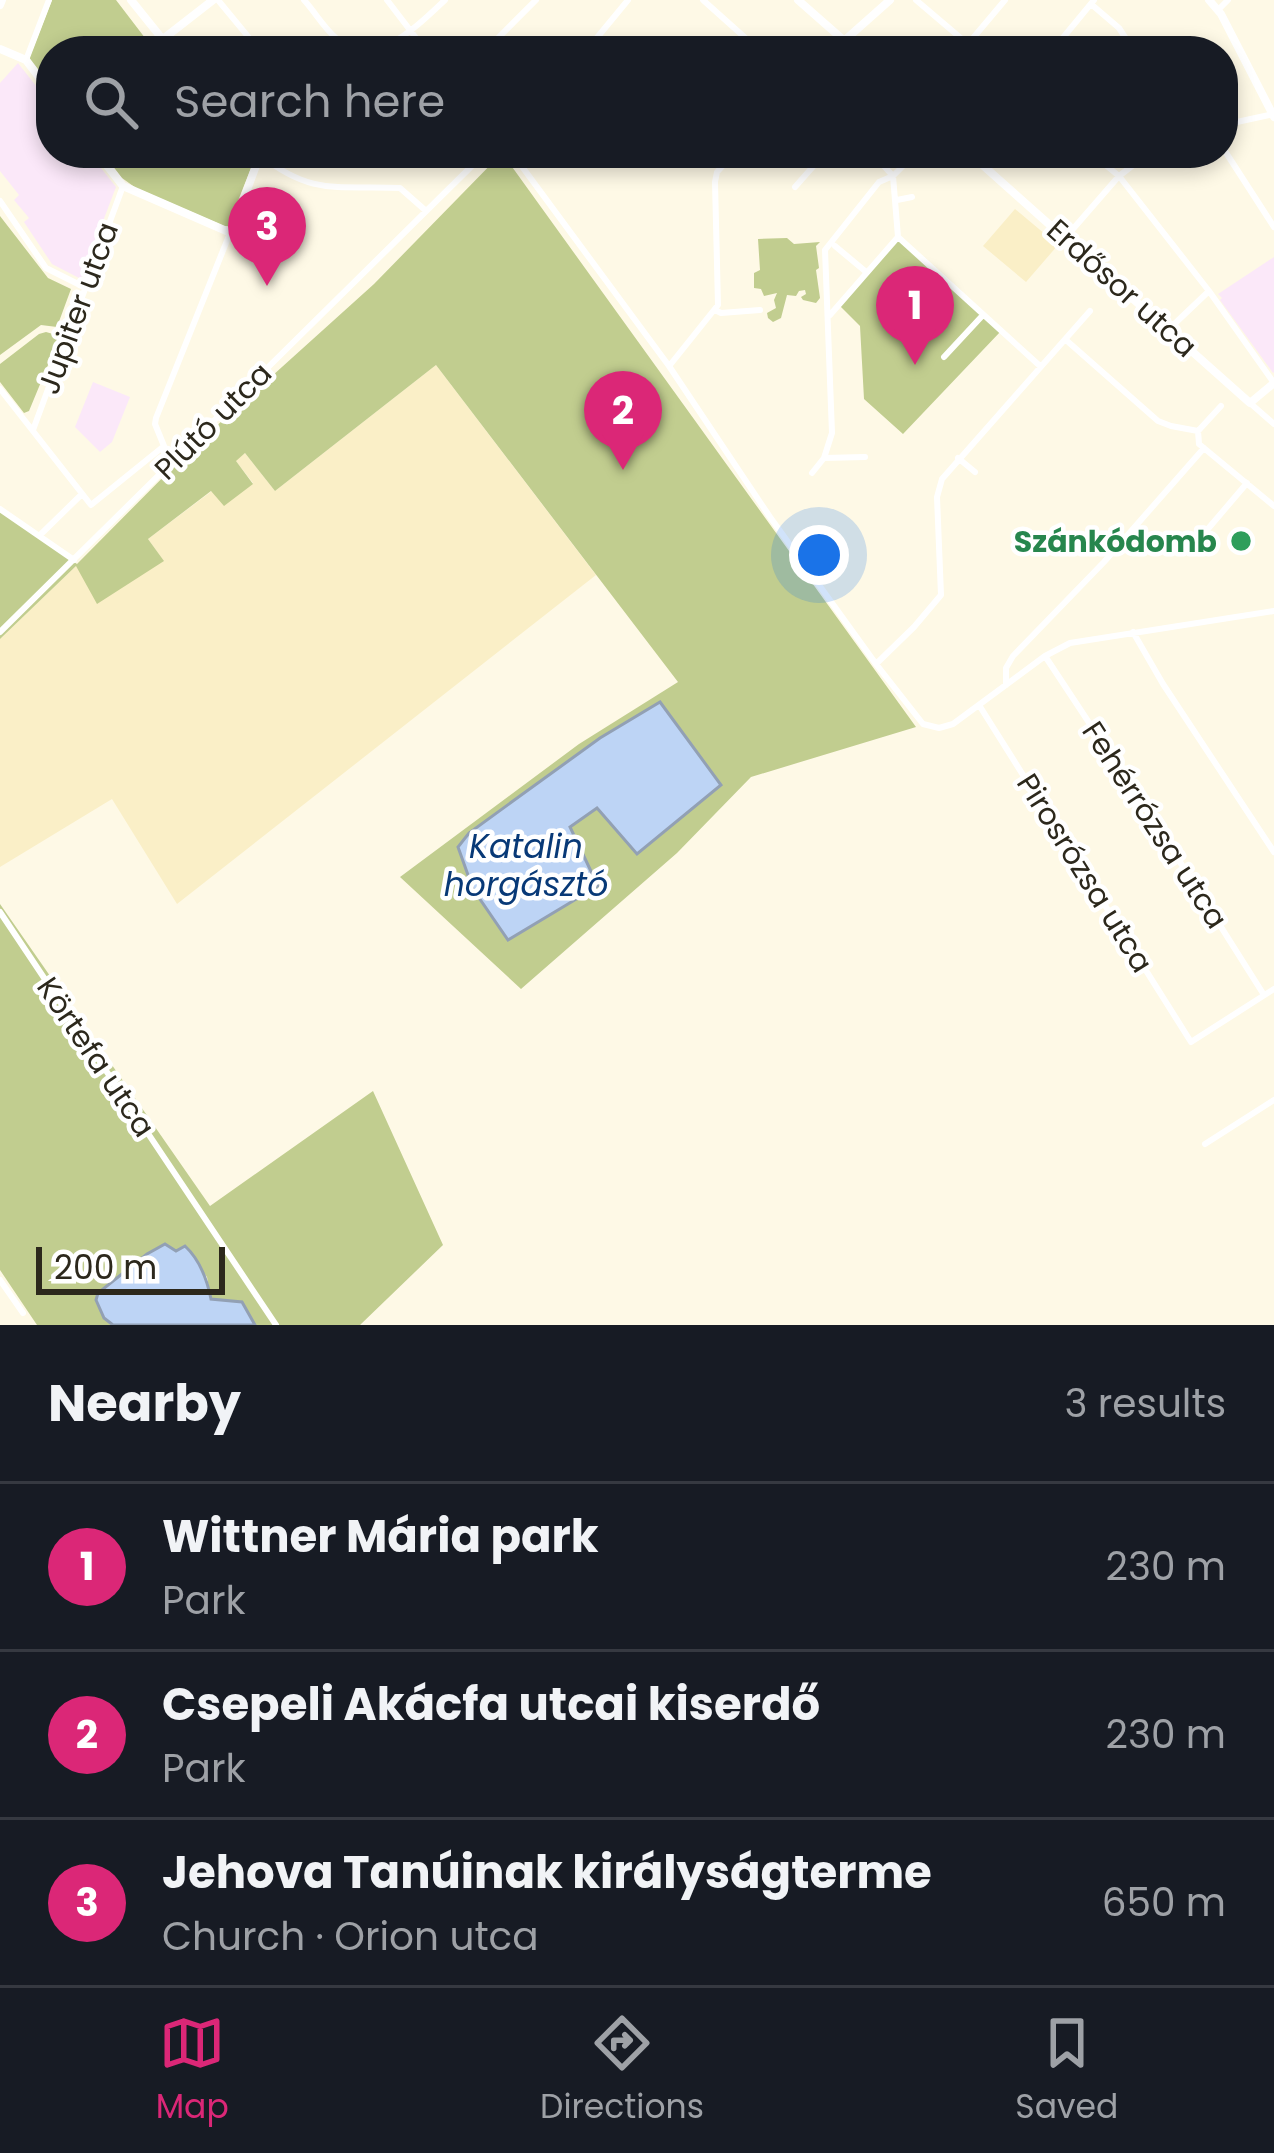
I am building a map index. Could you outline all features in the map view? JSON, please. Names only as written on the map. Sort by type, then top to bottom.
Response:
[{"type":"street","points":[[26,61],[49,0]]},
{"type":"street","points":[[130,0],[160,36]]},
{"type":"street","points":[[168,36],[216,0],[247,36]]},
{"type":"street","points":[[304,0],[334,36]]},
{"type":"street","points":[[387,0],[414,36]]},
{"type":"street","points":[[402,36],[445,0]]},
{"type":"street","points":[[500,36],[536,0]]},
{"type":"street","points":[[598,36],[628,0]]},
{"type":"street","points":[[704,0],[744,36]]},
{"type":"street","points":[[798,0],[840,36]]},
{"type":"street","points":[[850,36],[890,0]]},
{"type":"street","points":[[916,0],[959,36]]},
{"type":"street","points":[[975,36],[1005,0]]},
{"type":"street","points":[[1209,0],[1232,36]]},
{"type":"street","points":[[1218,10],[1228,0]]},
{"type":"street","points":[[1065,36],[1093,2],[1124,36]]},
{"type":"street","points":[[1238,48],[1274,115],[1238,122]]},
{"type":"street","points":[[0,49],[26,61],[36,74]]},
{"type":"street","points":[[109,168],[123,186],[231,232]]},
{"type":"street","points":[[0,389],[92,505],[164,446],[156,418],[254,168]]},
{"type":"street","points":[[279,168],[317,186],[400,188],[425,210]]},
{"type":"street","name":"Plútó utca","points":[[0,632],[469,168]]},
{"type":"street","points":[[524,168],[923,724],[947,727],[1070,643],[1274,610]]},
{"type":"street","points":[[669,366],[715,310],[719,298],[715,182],[720,168]]},
{"type":"street","points":[[795,187],[811,168]]},
{"type":"street","points":[[827,318],[898,237],[893,176],[886,168]]},
{"type":"street","points":[[812,473],[824,458],[832,434],[827,245],[879,182],[901,168]]},
{"type":"street","name":"Erdősor utca","points":[[986,168],[1274,424]]},
{"type":"street","points":[[1110,168],[1209,291],[1274,383],[1250,403]]},
{"type":"street","points":[[1066,237],[1129,168]]},
{"type":"street","points":[[1236,168],[1274,227]]},
{"type":"street","name":"Jupiter utca","points":[[33,431],[123,186]]},
{"type":"street","points":[[897,200],[911,197]]},
{"type":"street","points":[[0,201],[46,268],[86,288]]},
{"type":"street","points":[[898,237],[1040,367]]},
{"type":"street","points":[[835,247],[866,272]]},
{"type":"street","points":[[1168,330],[1209,291]]},
{"type":"street","points":[[715,310],[760,310]]},
{"type":"street","points":[[876,664],[941,595],[937,497],[942,479],[1090,311]]},
{"type":"street","points":[[944,357],[983,315]]},
{"type":"street","points":[[1065,339],[1158,421],[1198,430]]},
{"type":"street","points":[[1221,406],[1198,430],[1199,443],[1274,506]]},
{"type":"street","points":[[1006,685],[1006,668],[1013,656],[1204,448]]},
{"type":"street","points":[[824,458],[865,457]]},
{"type":"street","points":[[958,458],[975,472]]},
{"type":"street","points":[[1207,530],[1247,482]]},
{"type":"street","points":[[39,536],[82,494]]},
{"type":"street","points":[[0,509],[74,560]]},
{"type":"street","points":[[1132,632],[1274,852]]},
{"type":"street","name":"Fehérrózsa utca","points":[[1045,656],[1264,995]]},
{"type":"street","name":"Pirosrózsa utca","points":[[979,705],[1191,1042],[1264,995]]},
{"type":"street","name":"Körtefa utca","points":[[0,912],[276,1325]]},
{"type":"street","points":[[1264,995],[1274,989]]},
{"type":"street","points":[[1205,1144],[1274,1100]]},
{"type":"street","points":[[0,1280],[23,1313]]},
{"type":"shaded area","points":[[18,63],[36,86],[36,168],[101,168],[116,187],[81,279],[52,264],[24,222],[29,218],[14,200],[19,195],[0,171],[0,83]]},
{"type":"shaded area","points":[[1015,209],[1058,245],[1026,282],[983,246]]},
{"type":"shaded area","points":[[1274,257],[1274,372],[1273,373],[1218,294]]},
{"type":"shaded area","points":[[436,365],[596,575],[177,904],[112,799],[0,867],[0,639],[77,565],[163,560],[148,539],[212,491],[253,483],[235,460],[245,453],[275,491]]},
{"type":"shaded area","points":[[93,382],[130,397],[112,442],[100,452],[75,427]]},
{"type":"green space","points":[[52,0],[116,0],[144,36],[38,36]]},
{"type":"green space","points":[[36,41],[36,68],[29,59]]},
{"type":"green space","points":[[114,168],[251,168],[228,226],[122,178]]},
{"type":"green space","points":[[487,168],[513,168],[916,727],[751,777],[677,853],[521,989],[400,877],[579,744],[678,682],[436,365],[275,491],[245,453],[236,461],[253,484],[224,506],[211,491],[148,539],[164,561],[97,604],[76,566],[0,639],[0,510],[77,564],[192,448],[374,284]],"holes":[[[600,738],[597,808],[570,827],[598,886],[470,833]]]},
{"type":"green space","points":[[0,216],[48,278],[71,289],[57,327],[41,325],[0,355]]},
{"type":"green space","points":[[898,237],[1001,331],[903,434],[864,399],[860,326],[838,304]]},
{"type":"green space","points":[[787,238],[794,244],[820,242],[816,270],[820,298],[816,303],[803,300],[805,290],[787,295],[781,318],[773,322],[767,313],[776,308],[777,293],[764,296],[754,288],[754,273],[760,270],[758,239]]},
{"type":"green space","points":[[46,332],[60,336],[29,411],[24,413],[0,382],[0,364]]},
{"type":"green space","points":[[0,904],[210,1206],[373,1091],[443,1245],[360,1325],[255,1325],[241,1302],[211,1299],[207,1277],[199,1266],[176,1251],[147,1254],[96,1300],[112,1325],[37,1325],[0,1270]]},
{"type":"water","name":"Katalin horgásztó","points":[[660,702],[721,785],[637,854],[597,808],[570,827],[598,886],[508,940],[473,889],[458,847],[469,833],[600,738]]},
{"type":"water","points":[[165,1244],[176,1251],[185,1246],[202,1270],[211,1299],[242,1302],[255,1325],[113,1325],[104,1318],[98,1293]]},
{"type":"place","name":"Jehova Tanúinak királyságterme","points":[[267,286]]},
{"type":"place","name":"Wittner Mária park","points":[[915,365]]},
{"type":"place","name":"Csepeli Akácfa utcai kiserdő","points":[[623,470]]},
{"type":"place","name":"Szánkódomb","points":[[1241,541]]}]
